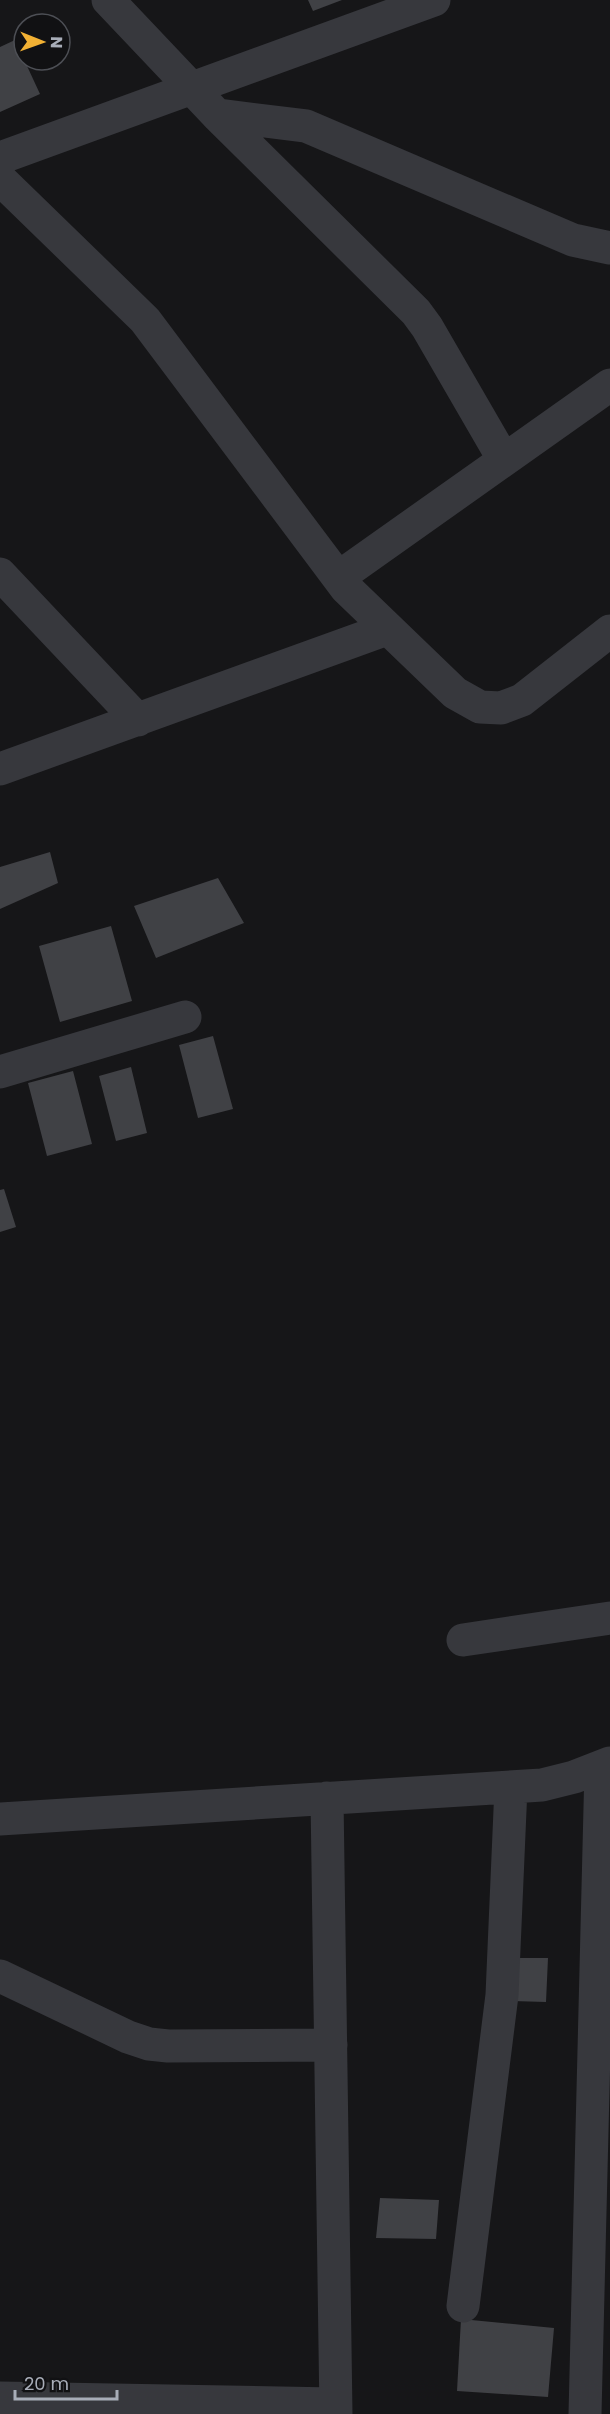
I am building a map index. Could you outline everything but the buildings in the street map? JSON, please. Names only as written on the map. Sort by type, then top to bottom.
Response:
[{"type":"street","points":[[108,0],[217,115],[416,312],[504,460]]},
{"type":"street","points":[[0,158],[434,0]]},
{"type":"street","points":[[217,115],[306,126],[563,236],[610,248]]},
{"type":"street","points":[[0,179],[145,320],[360,603],[455,693],[480,707],[501,708],[522,700],[595,659],[610,631]]},
{"type":"street","points":[[339,577],[610,385]]},
{"type":"street","points":[[0,574],[138,720]]},
{"type":"street","points":[[0,770],[387,629]]},
{"type":"street","points":[[0,1072],[185,1017]]},
{"type":"street","points":[[463,1640],[610,1618]]},
{"type":"street","points":[[0,1819],[542,1785],[574,1777],[606,1765],[585,2414]]},
{"type":"street","points":[[463,2306],[502,1995],[511,1787]]},
{"type":"street","points":[[0,2398],[336,2409],[327,1798]]},
{"type":"street","points":[[0,1976],[128,2037],[149,2044],[168,2046],[331,2045]]}]
